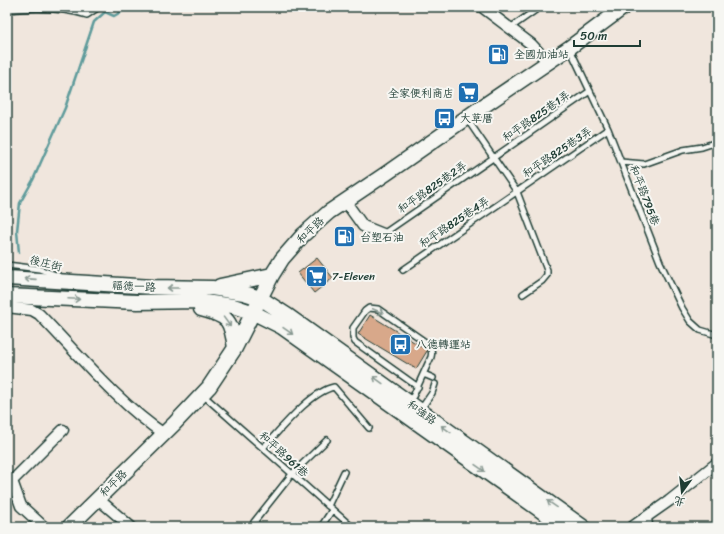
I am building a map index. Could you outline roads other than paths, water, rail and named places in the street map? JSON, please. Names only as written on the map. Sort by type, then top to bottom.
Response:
[{"type":"street","points":[[482,7],[531,44],[548,62]]},
{"type":"street","name":"和平路","points":[[69,527],[203,394],[235,348],[272,275],[282,259],[303,235],[329,212],[387,174],[569,48],[624,7]]},
{"type":"street","points":[[345,202],[363,226],[382,234]]},
{"type":"street","points":[[212,288],[272,275]]},
{"type":"street","name":"福德一路","points":[[7,278],[153,288],[212,288],[244,293],[260,298]]},
{"type":"street","name":"福德一路","points":[[7,296],[137,302],[197,301],[232,306],[254,312]]},
{"type":"street","name":"和強路","points":[[260,298],[288,316],[564,527]]},
{"type":"street","points":[[137,302],[199,308],[217,313],[223,316],[232,328],[235,348]]},
{"type":"street","points":[[7,307],[32,310],[39,314],[119,398],[146,422],[164,434]]},
{"type":"street","name":"和強路","points":[[254,312],[282,326],[584,527]]},
{"type":"street","points":[[44,527],[20,506],[12,481],[63,430]]},
{"type":"street","points":[[632,527],[669,501],[717,463]]},
{"type":"street","points":[[98,498],[131,527]]},
{"type":"lane","points":[[7,10],[22,8],[70,10],[87,15],[99,7]]},
{"type":"lane","points":[[510,28],[540,7]]},
{"type":"lane","name":"和平路795巷","points":[[569,48],[608,129],[660,262],[682,308],[690,321],[700,330],[717,335]]},
{"type":"lane","name":"和平路825巷1弄","points":[[493,157],[590,91]]},
{"type":"lane","points":[[466,118],[517,192],[547,270],[547,276],[523,294]]},
{"type":"lane","name":"和平路825巷3弄","points":[[517,192],[608,129]]},
{"type":"lane","points":[[621,162],[644,164],[683,150],[702,147],[717,142]]},
{"type":"lane","name":"和平路825巷2弄","points":[[382,234],[493,157]]},
{"type":"lane","name":"和平路825巷4弄","points":[[403,270],[517,192]]},
{"type":"lane","name":"後庄街","points":[[7,265],[39,269],[79,283]]},
{"type":"lane","points":[[412,412],[418,387],[432,353],[431,347],[378,309],[369,308],[365,311],[353,328],[353,338],[355,342],[418,387]]},
{"type":"lane","points":[[423,375],[433,378]]},
{"type":"lane","points":[[412,412],[432,393],[435,384]]},
{"type":"lane","points":[[263,448],[308,401],[328,388],[334,387],[369,428]]},
{"type":"lane","name":"和平路961巷","points":[[203,394],[352,527]]},
{"type":"lane","points":[[261,527],[254,522],[292,474],[327,440]]},
{"type":"lane","points":[[328,506],[344,472]]},
{"type":"lane","points":[[321,527],[332,510]]},
{"type":"lane","points":[[648,516],[650,527]]},
{"type":"waterway","points":[[19,253],[17,231],[20,203],[33,180],[65,108],[94,22],[105,12],[114,16],[126,9],[142,11],[154,7]]},
{"type":"place","name":"全國加油站","points":[[499,54]]},
{"type":"place","name":"全家便利商店","points":[[469,93]]},
{"type":"place","name":"大草厝","points":[[444,118]]},
{"type":"place","name":"台塑石油","points":[[345,237]]},
{"type":"place","name":"7-Eleven","points":[[316,276]]},
{"type":"place","name":"八德轉運站","points":[[401,344]]}]
